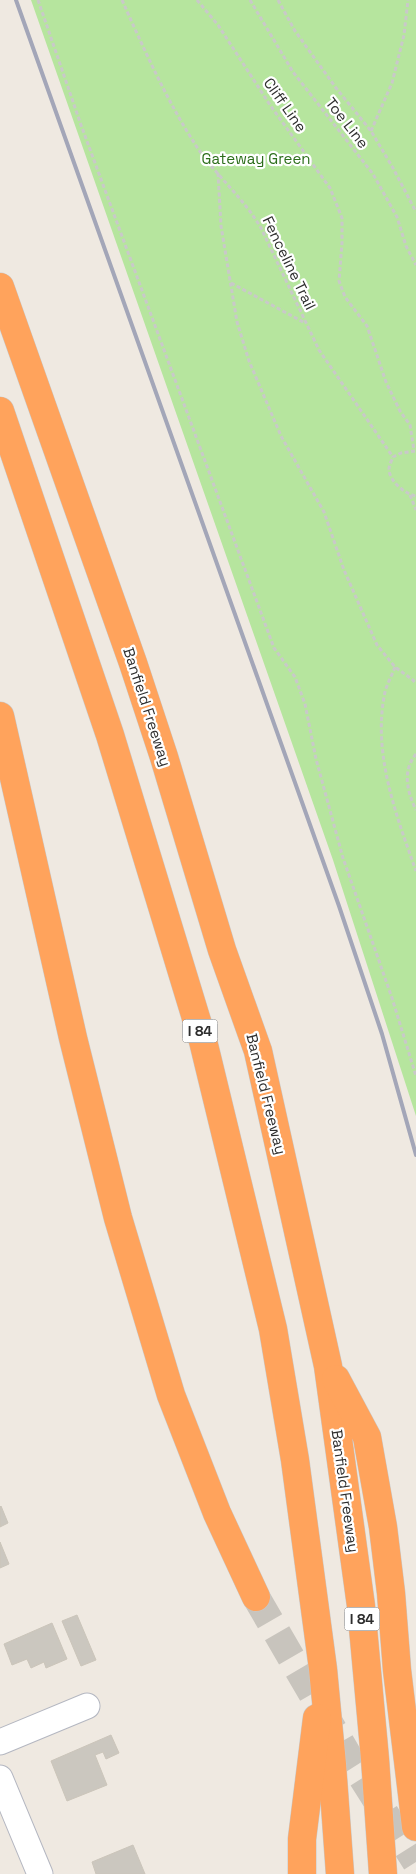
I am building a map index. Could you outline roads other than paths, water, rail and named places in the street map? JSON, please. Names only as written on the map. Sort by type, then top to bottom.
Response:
[{"type":"highway","name":"Banfield Freeway","points":[[0,286],[130,653],[164,757],[222,950],[258,1051],[328,1366],[361,1606],[383,1874]]},
{"type":"highway","name":"I 84","points":[[0,411],[110,735],[203,1041],[273,1329],[295,1460],[323,1669],[340,1874]]},
{"type":"highway","points":[[0,716],[73,1038],[118,1218],[171,1395],[217,1514],[256,1597]]},
{"type":"highway","points":[[328,1366],[367,1437],[383,1526],[397,1670],[416,1827]]},
{"type":"highway","points":[[302,1874],[302,1839],[323,1669]]},
{"type":"street","points":[[0,1742],[88,1706]]},
{"type":"street","points":[[0,1778],[40,1874]]},
{"type":"tunnel","points":[[256,1597],[349,1757],[416,1862]]},
{"type":"railway","points":[[16,0],[339,906],[382,1034],[416,1155]]},
{"type":"park label","name":"Gateway Green","points":[[256,159]]}]
